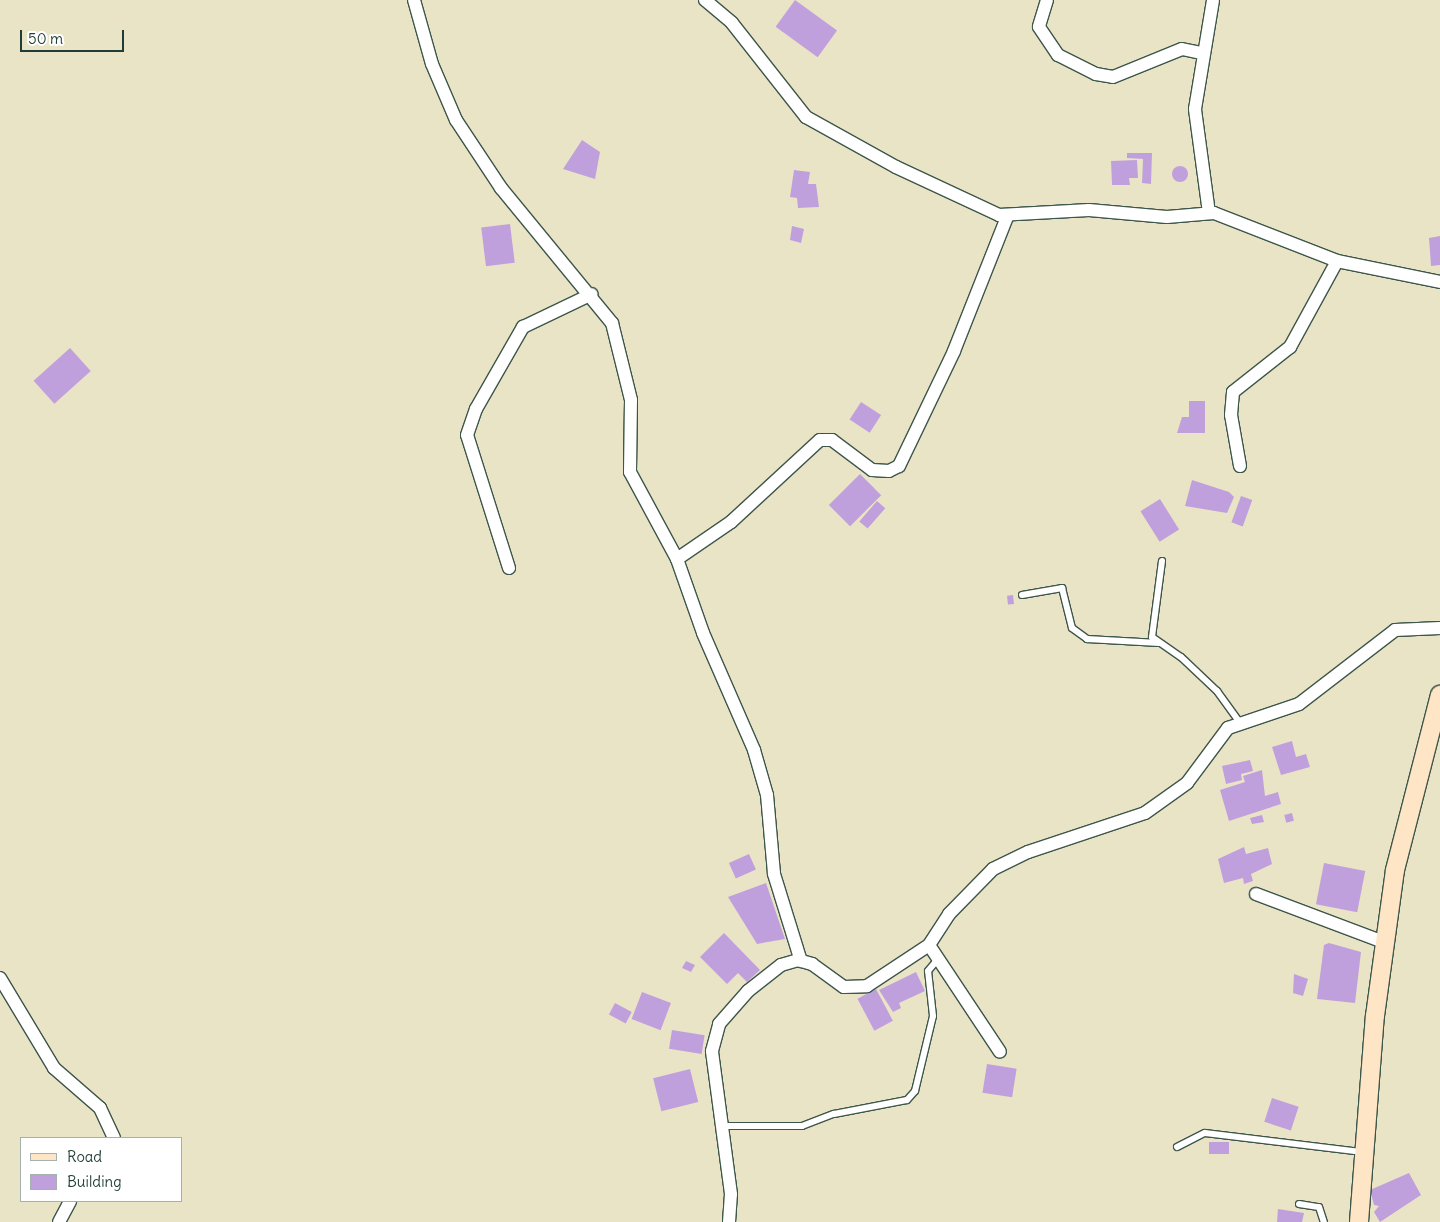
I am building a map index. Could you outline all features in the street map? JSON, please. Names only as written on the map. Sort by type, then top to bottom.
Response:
[{"type":"main road","points":[[1359,1222],[1362,1152],[1384,942],[1395,870],[1440,696]]},
{"type":"street","points":[[414,0],[432,64],[456,120],[501,188],[592,294],[612,323],[626,374],[630,472],[677,559],[758,761],[767,795],[774,874],[801,961],[839,985],[855,989],[905,964],[928,945],[950,914],[993,869],[1028,852],[1145,813],[1187,783],[1216,740],[1240,721],[1299,704],[1395,630],[1440,628]]},
{"type":"street","points":[[705,0],[732,23],[793,104],[815,124],[930,184],[1007,217],[1089,210],[1167,217],[1209,213],[1337,261],[1440,282]]},
{"type":"street","points":[[1047,0],[1039,27],[1058,55],[1096,74],[1114,77],[1182,49],[1201,53]]},
{"type":"street","points":[[1209,213],[1195,109],[1201,53],[1213,0]]},
{"type":"street","points":[[677,559],[731,522],[820,440],[836,443],[872,470],[888,471],[899,466],[954,351],[1007,217]]},
{"type":"street","points":[[1240,466],[1231,415],[1233,392],[1290,348],[1337,261]]},
{"type":"street","points":[[509,568],[467,435],[476,409],[523,327],[592,294]]},
{"type":"street","points":[[1256,894],[1384,942]]},
{"type":"street","points":[[928,945],[1000,1052]]},
{"type":"street","points":[[729,1222],[732,1194],[712,1051],[719,1024],[736,1002],[774,971],[801,961]]},
{"type":"street","points":[[0,978],[54,1068],[100,1108],[114,1137]]},
{"type":"street","points":[[59,1222],[69,1202]]},
{"type":"lane","points":[[1162,561],[1152,637],[1217,691],[1240,721]]},
{"type":"lane","points":[[1022,595],[1062,588],[1072,628],[1087,639],[1160,643]]},
{"type":"lane","points":[[721,1126],[802,1126],[842,1112],[907,1100],[914,1091],[933,1016],[928,971],[938,959]]},
{"type":"lane","points":[[1177,1147],[1205,1133],[1362,1152]]},
{"type":"lane","points":[[1299,1204],[1319,1208],[1324,1222]]},
{"type":"building","points":[[795,0],[837,31],[818,57],[776,27]]},
{"type":"building","points":[[582,140],[600,152],[595,179],[563,169]]},
{"type":"building","points":[[1127,153],[1152,153],[1151,184],[1142,183],[1143,159],[1127,158]]},
{"type":"building","points":[[1137,160],[1138,178],[1129,178],[1130,185],[1112,185],[1111,161]]},
{"type":"building","points":[[1180,166],[1188,174],[1180,182],[1172,174]]},
{"type":"building","points":[[794,170],[810,172],[808,184],[816,184],[819,207],[798,208],[797,198],[790,197]]},
{"type":"building","points":[[510,224],[515,263],[486,266],[481,228]]},
{"type":"building","points":[[792,226],[804,229],[801,243],[790,240]]},
{"type":"building","points":[[1440,236],[1440,265],[1431,266],[1429,238]]},
{"type":"building","points":[[70,348],[91,371],[54,404],[34,381]]},
{"type":"building","points":[[1189,401],[1205,401],[1205,433],[1177,433],[1182,417],[1189,417]]},
{"type":"building","points":[[861,402],[881,415],[870,433],[850,420]]},
{"type":"building","points":[[860,474],[881,495],[850,526],[829,505]]},
{"type":"building","points":[[1192,480],[1229,492],[1234,497],[1227,513],[1185,506]]},
{"type":"building","points":[[1241,496],[1252,500],[1243,526],[1231,522]]},
{"type":"building","points":[[1160,499],[1179,530],[1160,542],[1140,511]]},
{"type":"building","points":[[877,501],[885,508],[868,529],[859,521]]},
{"type":"building","points":[[1013,595],[1014,604],[1008,605],[1007,596]]},
{"type":"building","points":[[1292,741],[1296,757],[1306,754],[1310,767],[1281,775],[1272,747]]},
{"type":"building","points":[[1250,760],[1253,771],[1241,774],[1242,780],[1226,784],[1222,766]]},
{"type":"building","points":[[1262,770],[1265,796],[1278,792],[1281,804],[1229,821],[1220,790],[1245,782],[1243,776]]},
{"type":"building","points":[[1292,813],[1294,821],[1286,823],[1284,815]]},
{"type":"building","points":[[1262,815],[1264,822],[1252,824],[1250,818]]},
{"type":"building","points":[[1244,847],[1246,854],[1268,848],[1272,864],[1251,874],[1253,881],[1244,884],[1243,878],[1224,883],[1218,859]]},
{"type":"building","points":[[749,854],[756,870],[736,878],[729,863]]},
{"type":"building","points":[[1324,863],[1365,871],[1357,912],[1316,904]]},
{"type":"building","points":[[766,883],[785,939],[757,944],[728,897]]},
{"type":"building","points":[[724,933],[760,970],[747,982],[738,973],[727,984],[700,957]]},
{"type":"building","points":[[1329,943],[1361,952],[1355,1003],[1317,999],[1324,945]]},
{"type":"building","points":[[686,961],[695,965],[691,972],[682,968]]},
{"type":"building","points":[[916,972],[925,991],[899,1003],[901,1008],[893,1012],[879,990]]},
{"type":"building","points":[[1294,974],[1308,979],[1303,996],[1293,993]]},
{"type":"building","points":[[876,989],[893,1021],[874,1031],[857,999]]},
{"type":"building","points":[[642,992],[671,1003],[661,1030],[632,1019]]},
{"type":"building","points":[[615,1003],[632,1012],[626,1023],[609,1014]]},
{"type":"building","points":[[672,1030],[705,1035],[702,1054],[669,1049]]},
{"type":"building","points":[[987,1064],[1017,1069],[1012,1097],[982,1093]]},
{"type":"building","points":[[690,1069],[698,1102],[661,1111],[653,1078]]},
{"type":"building","points":[[1272,1098],[1299,1107],[1291,1130],[1264,1122]]},
{"type":"building","points":[[1209,1142],[1229,1142],[1229,1154],[1209,1154]]},
{"type":"building","points":[[1409,1173],[1421,1195],[1380,1222],[1374,1212],[1379,1206],[1374,1205],[1370,1190]]},
{"type":"building","points":[[1278,1209],[1304,1213],[1302,1222],[1277,1222]]}]
